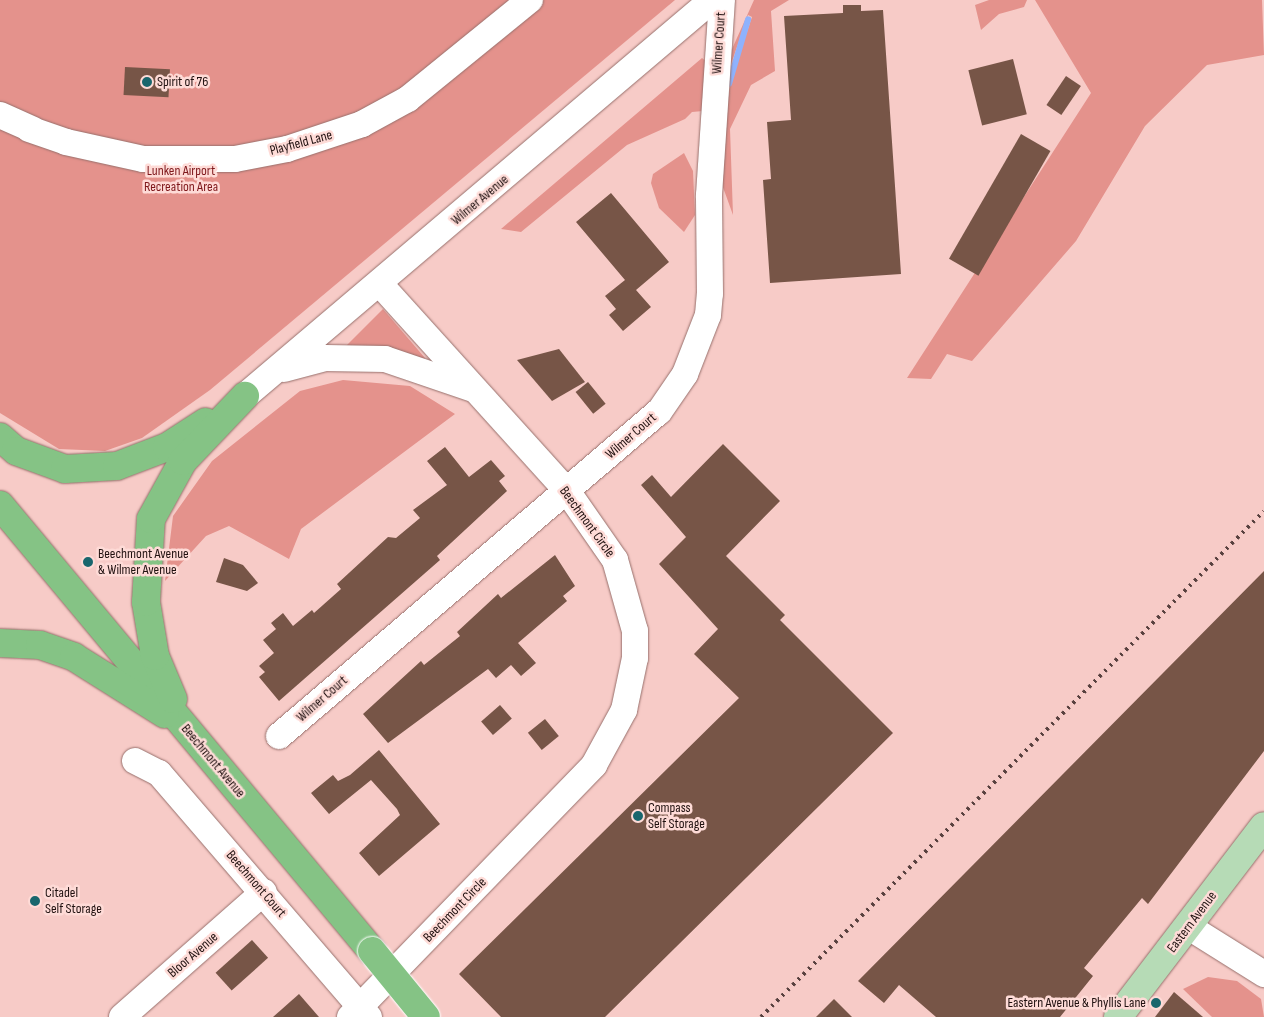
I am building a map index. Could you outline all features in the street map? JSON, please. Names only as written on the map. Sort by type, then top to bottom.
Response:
[{"type":"highway","points":[[0,437],[16,451],[64,469],[117,466],[167,447],[245,396]]},
{"type":"highway","points":[[185,727],[155,656],[146,602],[152,519],[183,461],[245,396]]},
{"type":"highway","name":"Beechmont Avenue","points":[[0,505],[426,1017]]},
{"type":"highway","points":[[0,643],[40,645],[74,657],[185,727]]},
{"type":"main road","name":"Eastern Avenue","points":[[1118,1017],[1190,927],[1264,826]]},
{"type":"street","name":"Playfield Lane","points":[[0,115],[31,129],[104,152],[143,159],[235,159],[287,149],[362,124],[408,99],[530,0]]},
{"type":"street","name":"Wilmer Avenue","points":[[245,396],[380,284],[712,0]]},
{"type":"street","name":"Wilmer Court","points":[[279,736],[659,412],[698,349],[710,294],[709,195],[722,0]]},
{"type":"street","name":"Beechmont Circle","points":[[360,1014],[589,772],[624,710],[635,658],[635,631],[615,560],[567,491],[380,284]]},
{"type":"street","points":[[276,371],[325,358],[385,359],[475,390]]},
{"type":"street","name":"Beechmont Court","points":[[135,761],[158,773],[264,892],[360,1014]]},
{"type":"street","name":"Bloor Avenue","points":[[122,1017],[264,892]]},
{"type":"street","points":[[1190,927],[1264,974]]},
{"type":"green space","name":"Lunken Airport Recreation Area","points":[[0,0],[675,0],[210,390],[142,438],[105,451],[59,449],[0,413]]},
{"type":"green space","points":[[754,0],[789,0],[771,11],[775,71],[751,85],[730,129],[733,215],[720,179],[723,129],[731,79],[752,17],[748,15],[726,79],[732,49]]},
{"type":"green space","points":[[989,0],[1027,0],[1024,7],[999,14],[981,30],[975,5]]},
{"type":"green space","points":[[1035,0],[1262,0],[1264,55],[1207,65],[1145,126],[1076,241],[972,361],[947,354],[931,379],[907,378],[1091,93]]},
{"type":"green space","points":[[702,58],[707,62],[703,111],[692,112],[685,119],[627,145],[521,232],[501,229]]},
{"type":"green space","points":[[684,153],[693,171],[695,215],[684,232],[659,208],[651,183],[653,174]]},
{"type":"green space","points":[[383,309],[425,358],[425,361],[341,351]]},
{"type":"green space","points":[[343,380],[410,386],[455,414],[301,529],[289,559],[229,526],[206,536],[165,581],[173,516],[212,461],[300,391]]},
{"type":"green space","points":[[1208,977],[1237,981],[1261,999],[1264,1017],[1212,1017],[1183,989]]},
{"type":"building","points":[[843,5],[861,5],[861,11],[883,10],[901,274],[770,283],[763,180],[771,179],[767,122],[791,120],[784,16],[843,13]]},
{"type":"building","points":[[1013,59],[1027,114],[982,125],[968,70]]},
{"type":"building","name":"Spirit of 76","points":[[125,67],[170,69],[168,97],[124,95]]},
{"type":"building","points":[[1066,76],[1081,86],[1061,115],[1046,105]]},
{"type":"building","points":[[1021,134],[1050,151],[978,276],[949,259]]},
{"type":"building","points":[[611,193],[669,262],[636,290],[651,307],[623,331],[609,315],[616,309],[605,296],[625,280],[576,222]]},
{"type":"building","points":[[559,349],[585,382],[552,401],[517,360]]},
{"type":"building","points":[[588,382],[606,404],[593,414],[576,392]]},
{"type":"building","points":[[723,444],[780,501],[726,556],[785,615],[780,620],[893,733],[605,1017],[501,1017],[459,974],[739,698],[694,654],[718,629],[659,564],[686,537],[641,485],[652,475],[671,497]]},
{"type":"building","points":[[445,447],[469,477],[491,460],[505,476],[499,481],[507,491],[437,556],[440,560],[279,701],[259,677],[265,672],[259,666],[274,653],[263,640],[276,629],[271,623],[283,613],[293,626],[312,610],[314,613],[341,589],[337,584],[388,537],[396,538],[420,518],[413,510],[447,485],[427,461]]},
{"type":"building","points":[[555,555],[575,586],[563,596],[567,601],[518,643],[536,663],[521,676],[511,665],[496,678],[488,669],[388,743],[363,714],[421,661],[424,665],[460,636],[457,632],[498,594],[501,598]]},
{"type":"building","points":[[224,558],[243,565],[258,583],[247,591],[216,582]]},
{"type":"building","points":[[1264,571],[1264,751],[1148,904],[1142,898],[1084,968],[1093,976],[1060,1017],[936,1017],[899,985],[884,1003],[858,981]]},
{"type":"building","points":[[500,705],[512,719],[493,735],[481,721]]},
{"type":"building","points":[[545,719],[559,736],[542,750],[528,733]]},
{"type":"building","points":[[379,750],[440,824],[379,876],[359,853],[400,815],[397,809],[371,780],[329,814],[311,793],[333,775],[338,781],[350,775]]},
{"type":"building","points":[[252,940],[268,958],[232,991],[216,973]]},
{"type":"building","points":[[1174,992],[1203,1017],[1155,1017]]},
{"type":"building","points":[[299,994],[319,1017],[273,1017]]},
{"type":"building","points":[[834,999],[852,1017],[816,1017]]},
{"type":"waterway","points":[[729,84],[748,20]]},
{"type":"railway","points":[[761,1017],[1264,511]]},
{"type":"place","name":"Spirit of 76","points":[[147,82]]},
{"type":"place","name":"Beechmont Avenue & Wilmer Avenue","points":[[88,562]]},
{"type":"place","name":"Compass Self Storage","points":[[638,816]]},
{"type":"place","name":"Citadel Self Storage","points":[[35,901]]},
{"type":"place","name":"Eastern Avenue & Phyllis Lane","points":[[1156,1003]]}]
